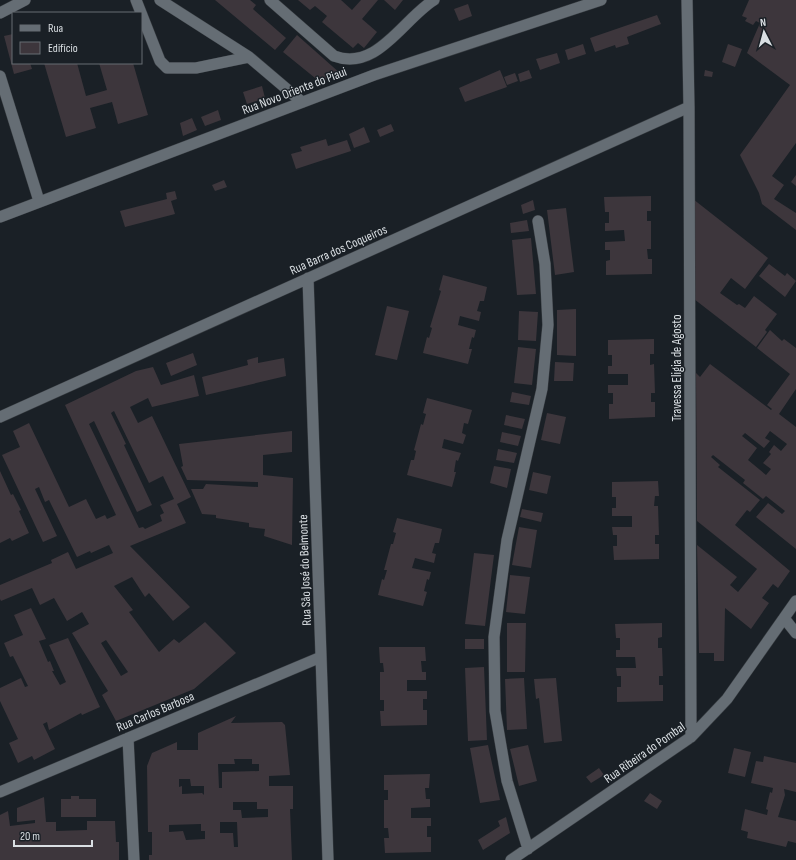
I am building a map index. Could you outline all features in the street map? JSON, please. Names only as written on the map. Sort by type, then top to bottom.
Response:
[{"type":"street","points":[[0,13],[25,0]]},
{"type":"street","points":[[136,0],[141,12]]},
{"type":"street","points":[[160,0],[249,57],[302,102]]},
{"type":"street","points":[[270,0],[334,56],[344,60],[374,52],[389,41],[411,18],[434,0]]},
{"type":"street","name":"Rua Novo Oriente do Piaui","points":[[0,217],[374,75],[601,0]]},
{"type":"street","name":"Travessa Eligia de Agosto","points":[[687,0],[689,107],[691,737]]},
{"type":"street","points":[[142,15],[160,61],[167,68],[196,68],[249,57]]},
{"type":"street","points":[[0,76],[39,201]]},
{"type":"street","name":"Rua Barra dos Coqueiros","points":[[0,417],[689,107]]},
{"type":"street","points":[[528,849],[507,781],[495,711],[494,637],[507,540],[542,389],[548,325],[545,264],[538,220]]},
{"type":"street","name":"Rua São José do Belmonte","points":[[308,278],[328,860]]},
{"type":"street","name":"Rua Ribeira do Pombal","points":[[511,860],[691,737],[727,699],[796,601]]},
{"type":"street","points":[[784,618],[796,633]]},
{"type":"street","name":"Rua Carlos Barbosa","points":[[0,792],[321,657]]},
{"type":"street","points":[[128,738],[134,860]]},
{"type":"building","points":[[215,0],[250,0],[256,5],[253,9],[286,38],[275,50]]},
{"type":"building","points":[[298,0],[341,0],[352,10],[361,0],[378,0],[362,19],[377,32],[364,48],[358,43],[353,48],[322,22],[327,16],[315,6],[310,10]]},
{"type":"building","points":[[384,0],[403,0],[395,10]]},
{"type":"building","points":[[749,0],[796,0],[796,143],[772,176],[784,185],[774,199],[796,213],[796,230],[762,204],[759,193],[740,155],[790,85],[747,53],[760,23],[756,21],[753,25],[745,21],[747,18],[742,16]]},
{"type":"building","points":[[468,4],[472,16],[459,21],[454,9]]},
{"type":"building","points":[[657,15],[661,24],[627,37],[629,44],[616,48],[615,45],[595,52],[590,38]]},
{"type":"building","points":[[12,34],[12,64],[30,64],[32,69],[14,74],[4,36]]},
{"type":"building","points":[[297,35],[341,74],[320,82],[283,52]]},
{"type":"building","points":[[583,44],[586,54],[568,60],[565,50]]},
{"type":"building","points":[[728,44],[742,49],[735,67],[722,62]]},
{"type":"building","points":[[557,53],[560,63],[540,70],[536,59]]},
{"type":"building","points":[[44,64],[77,64],[86,96],[107,90],[99,64],[133,64],[148,115],[118,124],[112,102],[90,108],[96,128],[66,137]]},
{"type":"building","points":[[500,70],[507,87],[465,102],[459,88]]},
{"type":"building","points":[[529,70],[532,78],[520,82],[518,74]]},
{"type":"building","points":[[705,70],[713,72],[712,77],[704,76]]},
{"type":"building","points":[[515,73],[518,81],[507,85],[504,77]]},
{"type":"building","points":[[262,86],[265,98],[247,104],[243,92]]},
{"type":"building","points":[[218,110],[221,120],[205,126],[201,117]]},
{"type":"building","points":[[192,118],[197,130],[183,136],[180,123]]},
{"type":"building","points":[[391,124],[394,131],[380,137],[377,130]]},
{"type":"building","points":[[364,127],[370,142],[354,148],[349,134]]},
{"type":"building","points":[[326,139],[328,146],[347,140],[351,151],[296,169],[291,154],[302,151],[300,147]]},
{"type":"building","points":[[796,175],[796,186],[791,182]]},
{"type":"building","points":[[224,180],[227,187],[215,191],[212,185]]},
{"type":"building","points":[[175,191],[177,199],[171,201],[175,214],[125,227],[120,211],[167,199],[166,193]]},
{"type":"building","points":[[651,196],[651,211],[647,211],[647,221],[651,221],[651,249],[647,249],[648,259],[652,259],[652,274],[606,275],[606,261],[610,260],[610,250],[605,250],[605,242],[625,241],[624,230],[605,231],[605,223],[609,223],[609,212],[605,212],[604,197]]},
{"type":"building","points":[[693,199],[768,258],[745,289],[731,278],[720,293],[737,305],[739,304],[745,308],[754,296],[777,314],[765,330],[767,332],[756,347],[694,299]]},
{"type":"building","points":[[533,200],[535,210],[523,214],[521,205]]},
{"type":"building","points":[[566,208],[574,272],[555,275],[547,210]]},
{"type":"building","points":[[527,220],[529,231],[511,233],[510,223]]},
{"type":"building","points":[[531,238],[536,294],[517,295],[512,240]]},
{"type":"building","points":[[769,264],[785,276],[787,273],[796,281],[785,297],[759,276]]},
{"type":"building","points":[[443,275],[487,287],[484,301],[480,301],[477,311],[481,312],[479,321],[460,316],[458,325],[476,330],[474,338],[472,337],[469,349],[472,349],[468,364],[423,353],[427,337],[429,338],[432,328],[430,327],[441,291],[439,290]]},
{"type":"building","points":[[387,306],[409,311],[397,360],[375,355]]},
{"type":"building","points":[[576,309],[576,356],[557,355],[557,310]]},
{"type":"building","points":[[519,311],[538,312],[536,341],[518,340]]},
{"type":"building","points":[[770,330],[782,341],[784,339],[796,348],[796,389],[779,414],[796,427],[796,549],[756,517],[768,503],[782,514],[785,511],[766,496],[763,499],[743,483],[745,480],[713,455],[711,457],[720,465],[718,467],[760,500],[750,512],[747,510],[735,525],[790,571],[778,588],[773,584],[762,598],[769,603],[751,629],[725,608],[724,661],[714,661],[714,653],[699,653],[697,545],[737,577],[730,585],[738,592],[757,569],[697,521],[696,373],[700,377],[710,364],[771,410],[772,409],[767,405],[790,374],[757,348]],"holes":[[[770,431],[787,444],[781,451],[774,445],[769,452],[771,454],[763,463],[771,469],[766,475],[748,460],[757,448],[742,436],[745,433],[764,448],[770,441],[765,438]]]},
{"type":"building","points":[[654,339],[654,354],[650,354],[650,365],[654,364],[655,393],[651,393],[651,402],[655,402],[655,417],[609,419],[609,404],[613,404],[613,393],[608,393],[608,385],[628,385],[628,374],[608,374],[608,366],[612,366],[612,355],[608,355],[608,340]]},
{"type":"building","points":[[518,347],[536,349],[532,385],[514,383]]},
{"type":"building","points":[[193,353],[197,365],[171,376],[166,363]]},
{"type":"building","points":[[258,357],[258,363],[284,358],[286,376],[206,395],[202,377],[248,365],[247,360]]},
{"type":"building","points":[[555,362],[574,363],[573,381],[554,381]]},
{"type":"building","points":[[153,367],[161,385],[194,375],[199,396],[152,407],[148,398],[130,407],[138,423],[152,416],[191,497],[177,504],[186,523],[130,546],[190,607],[173,621],[149,593],[145,597],[132,577],[114,586],[133,610],[129,612],[159,652],[174,639],[179,643],[205,622],[236,653],[194,689],[116,721],[102,695],[108,691],[72,633],[89,624],[82,612],[67,621],[54,598],[40,605],[32,588],[1,601],[0,599],[0,585],[52,563],[51,560],[68,552],[76,569],[113,553],[109,545],[77,557],[49,500],[45,502],[39,487],[35,489],[57,536],[43,542],[2,455],[20,447],[13,431],[29,423],[69,507],[86,499],[96,519],[105,515],[107,519],[116,515],[65,405],[136,371]],"holes":[[[114,411],[149,483],[163,476],[174,499],[160,505],[164,513],[160,515],[162,521],[145,529],[143,527],[139,528],[89,424],[94,421],[137,512],[152,505],[111,413]],[[106,640],[128,672],[121,676],[101,643]]]},
{"type":"building","points":[[512,392],[531,396],[529,405],[510,402]]},
{"type":"building","points":[[427,398],[472,410],[468,424],[464,423],[462,433],[466,435],[463,444],[444,439],[442,448],[461,453],[458,461],[456,460],[454,472],[456,472],[452,487],[407,475],[411,460],[414,460],[416,451],[414,450],[421,424],[423,425],[426,414],[423,413]]},
{"type":"building","points":[[547,413],[566,417],[560,444],[541,440]]},
{"type":"building","points":[[506,415],[525,419],[522,429],[504,425]]},
{"type":"building","points":[[292,431],[292,452],[263,455],[263,475],[293,478],[292,545],[264,536],[265,529],[249,527],[249,523],[216,518],[216,515],[202,514],[191,489],[203,489],[206,484],[258,487],[258,482],[187,480],[181,467],[183,466],[179,444]]},
{"type":"building","points":[[502,432],[521,436],[518,446],[500,442]]},
{"type":"building","points":[[498,449],[517,453],[514,463],[496,460]]},
{"type":"building","points":[[494,466],[511,469],[507,488],[490,483]]},
{"type":"building","points":[[0,471],[11,495],[13,494],[21,510],[19,511],[29,533],[12,541],[10,538],[0,543]]},
{"type":"building","points":[[533,472],[551,476],[547,494],[529,490]]},
{"type":"building","points":[[658,481],[659,496],[655,496],[654,506],[658,506],[659,535],[655,535],[655,544],[659,544],[659,559],[614,560],[613,546],[617,546],[617,535],[613,535],[612,527],[632,527],[632,516],[612,516],[612,508],[616,508],[616,497],[612,497],[612,482]]},
{"type":"building","points":[[522,509],[543,513],[541,522],[520,517]]},
{"type":"building","points":[[397,518],[442,529],[439,543],[435,543],[432,553],[436,554],[434,563],[415,558],[412,568],[431,572],[429,580],[427,579],[424,591],[427,592],[423,606],[378,595],[382,579],[384,580],[387,570],[384,570],[391,544],[393,544],[396,533],[393,532]]},
{"type":"building","points":[[519,527],[537,530],[531,568],[512,565]]},
{"type":"building","points":[[474,553],[494,555],[485,626],[465,624]]},
{"type":"building","points":[[510,575],[530,577],[525,614],[506,612]]},
{"type":"building","points":[[31,608],[46,639],[39,641],[48,662],[50,661],[54,671],[52,671],[60,685],[66,682],[49,645],[68,638],[100,707],[82,715],[81,713],[49,730],[47,722],[43,724],[55,749],[34,760],[32,756],[18,763],[9,743],[18,739],[0,701],[0,688],[21,678],[25,687],[28,686],[13,656],[10,657],[4,643],[23,635],[14,615]]},
{"type":"building","points":[[507,623],[526,623],[525,672],[507,672]]},
{"type":"building","points":[[662,623],[662,637],[658,638],[658,648],[662,648],[663,676],[659,676],[659,685],[663,685],[663,701],[617,702],[617,687],[621,687],[621,676],[617,676],[616,668],[636,668],[635,657],[616,657],[616,650],[620,650],[620,638],[616,638],[615,624]]},
{"type":"building","points":[[465,639],[484,639],[484,649],[465,649]]},
{"type":"building","points":[[379,647],[425,647],[426,661],[421,661],[422,672],[426,672],[426,680],[407,680],[407,691],[427,691],[427,699],[423,699],[423,710],[427,710],[427,725],[381,726],[380,711],[384,711],[384,700],[380,700],[380,672],[384,672],[383,663],[380,663]]},
{"type":"building","points":[[484,667],[487,740],[468,741],[465,668]]},
{"type":"building","points":[[524,678],[527,729],[507,730],[505,679]]},
{"type":"building","points":[[556,678],[562,741],[544,743],[539,698],[536,699],[534,679]]},
{"type":"building","points":[[236,716],[231,723],[282,722],[285,725],[290,775],[269,776],[269,786],[293,786],[293,809],[290,809],[292,860],[149,860],[149,855],[152,855],[152,832],[148,832],[147,766],[152,753],[177,742],[177,750],[198,750],[198,733]],"holes":[[[234,759],[252,759],[252,764],[259,764],[259,771],[222,772],[222,788],[219,788],[218,764],[235,764]],[[179,779],[190,779],[191,786],[204,786],[204,795],[202,793],[182,794],[182,786],[179,787]],[[233,802],[257,802],[257,809],[268,809],[268,817],[242,818],[241,810],[233,810]],[[220,822],[237,822],[238,847],[234,847],[233,833],[220,833]],[[201,824],[201,831],[205,831],[205,839],[186,840],[183,831],[169,832],[169,825]]]},
{"type":"building","points":[[488,745],[500,800],[480,803],[470,748]]},
{"type":"building","points":[[528,745],[537,781],[519,786],[510,749]]},
{"type":"building","points":[[734,748],[751,752],[745,777],[728,773]]},
{"type":"building","points":[[764,756],[796,763],[796,792],[784,789],[785,795],[778,817],[796,821],[796,843],[788,841],[786,847],[747,838],[748,832],[741,830],[745,809],[767,815],[768,810],[766,809],[770,792],[772,793],[773,788],[751,783],[756,761],[763,762]]},
{"type":"building","points":[[599,768],[604,775],[591,783],[586,777]]},
{"type":"building","points":[[430,774],[429,788],[425,788],[426,799],[430,799],[430,807],[411,808],[411,818],[431,818],[431,826],[427,826],[427,837],[431,837],[431,852],[385,853],[384,838],[389,838],[388,828],[384,828],[384,800],[388,800],[388,790],[384,790],[384,775]]},
{"type":"building","points":[[650,793],[662,801],[657,809],[644,801]]},
{"type":"building","points":[[71,796],[79,796],[79,799],[96,799],[96,817],[61,817],[61,799],[71,799]]},
{"type":"building","points":[[44,797],[46,822],[56,822],[56,831],[87,830],[87,821],[115,821],[116,842],[119,842],[119,860],[0,860],[0,815],[8,811],[10,826],[35,823],[35,820],[17,822],[17,808]]},
{"type":"building","points":[[506,817],[510,833],[483,850],[478,840],[500,826],[498,821]]}]
